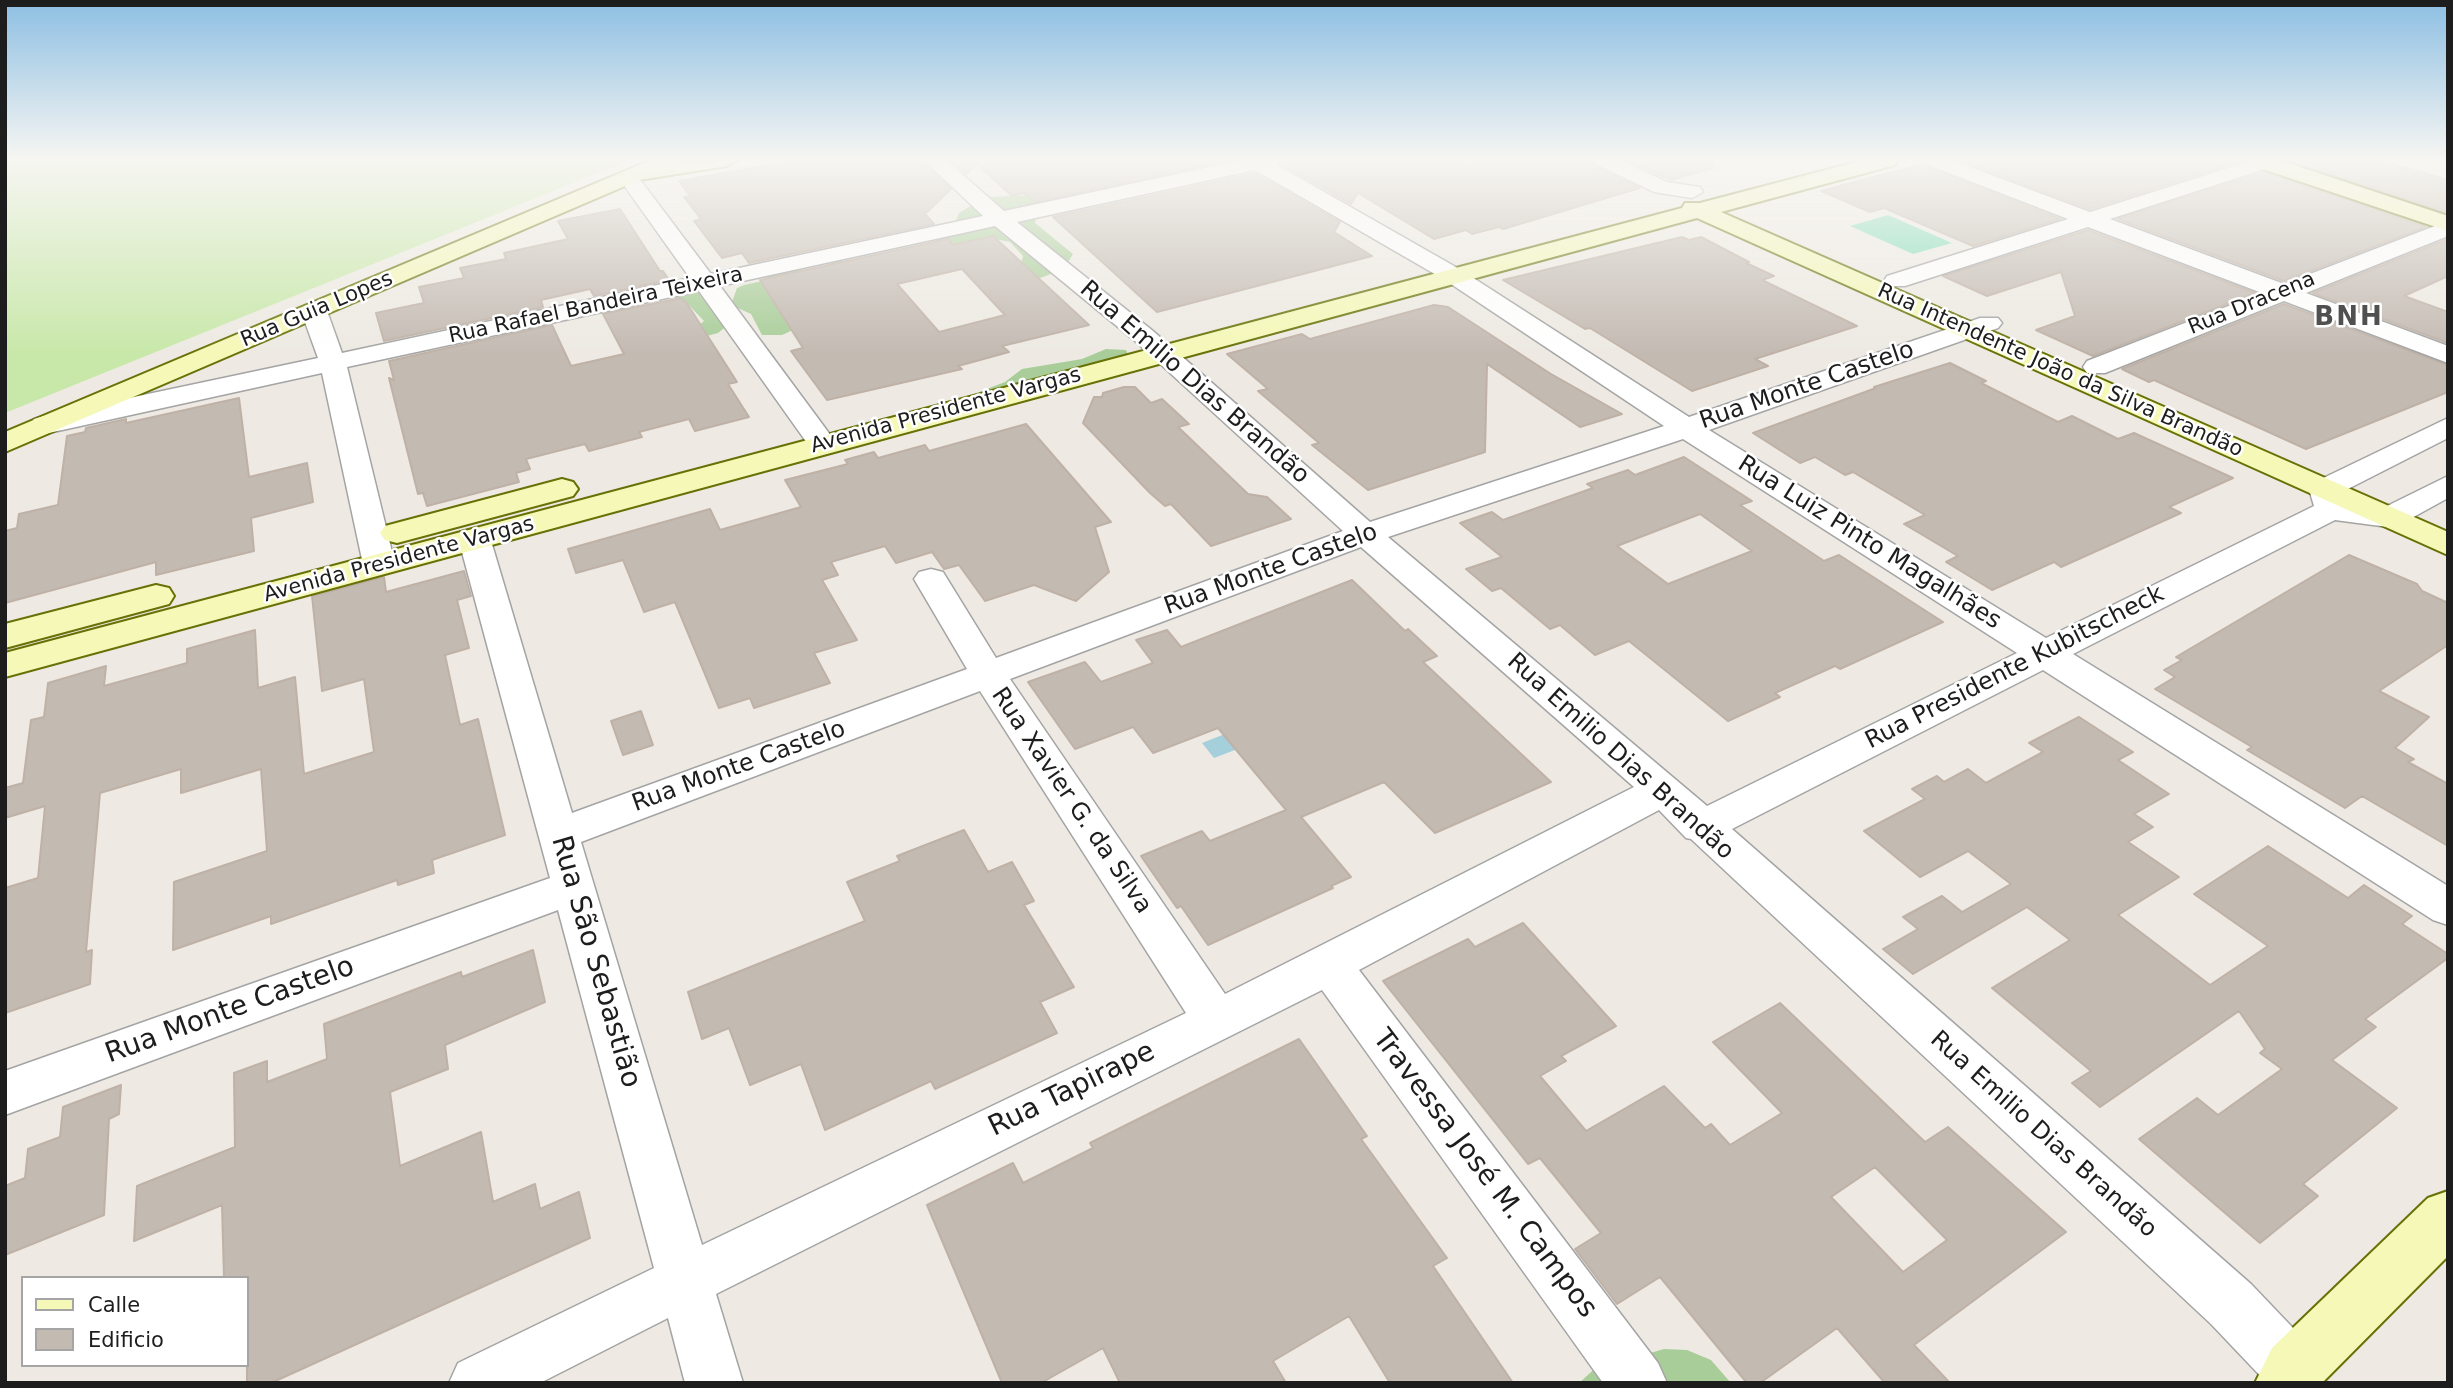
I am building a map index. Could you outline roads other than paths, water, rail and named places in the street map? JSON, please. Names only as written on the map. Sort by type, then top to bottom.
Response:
[{"type":"main road","name":"Rua Guia Lopes","points":[[5,443],[516,225]]},
{"type":"main road","name":"Avenida Presidente Vargas","points":[[5,665],[377,552],[1596,225]]},
{"type":"main road","name":"Rua Intendente João da Silva Brandão","points":[[1749,225],[1979,326],[2096,367],[2353,473],[2448,516]]},
{"type":"main road","name":"Rua Intendente João da Silva Brandão","points":[[1755,225],[1896,281],[1979,326],[2327,499]]},
{"type":"main road","name":"Avenida Presidente Vargas","points":[[5,636],[377,552],[475,541],[815,434]]},
{"type":"main road","points":[[2388,517],[2448,545]]},
{"type":"main road","points":[[2289,1376],[2448,1217]]},
{"type":"street","points":[[663,225],[815,434]]},
{"type":"street","name":"Rua Rafael Bandeira Teixeira","points":[[44,425],[973,225]]},
{"type":"street","name":"Rua Emilio Dias Brandão","points":[[1007,225],[1154,344],[1365,534],[1663,790],[1700,827],[2231,1304],[2289,1376]]},
{"type":"street","name":"Rua Luiz Pinto Magalhães","points":[[1369,225],[1441,267],[1686,428],[2448,908]]},
{"type":"street","points":[[1896,281],[2071,225]]},
{"type":"street","points":[[2104,225],[2448,355]]},
{"type":"street","name":"Rua Dracena","points":[[2096,367],[2448,226]]},
{"type":"street","points":[[314,311],[333,363],[377,552]]},
{"type":"street","name":"Rua Monte Castelo","points":[[558,834],[1365,534],[1686,428],[1979,326]]},
{"type":"street","name":"Rua Presidente Kubitscheck","points":[[1700,827],[2043,652],[2327,499],[2353,473],[2448,427]]},
{"type":"street","points":[[2327,499],[2388,517],[2448,485]]},
{"type":"street","name":"Rua São Sebastião","points":[[475,541],[714,1383]]},
{"type":"street","name":"Rua Xavier G. da Silva","points":[[931,579],[989,676],[1216,1019]]},
{"type":"street","name":"Rua Tapirape","points":[[478,1383],[1329,965],[1663,790]]},
{"type":"street","name":"Rua Monte Castelo","points":[[5,1093],[573,887]]},
{"type":"street","name":"Travessa José M. Campos","points":[[1329,965],[1638,1383]]},
{"type":"water","points":[[1235,730],[1248,745],[1214,758],[1202,743]]},
{"type":"district","name":"BNH","points":[[2349,318]]}]
